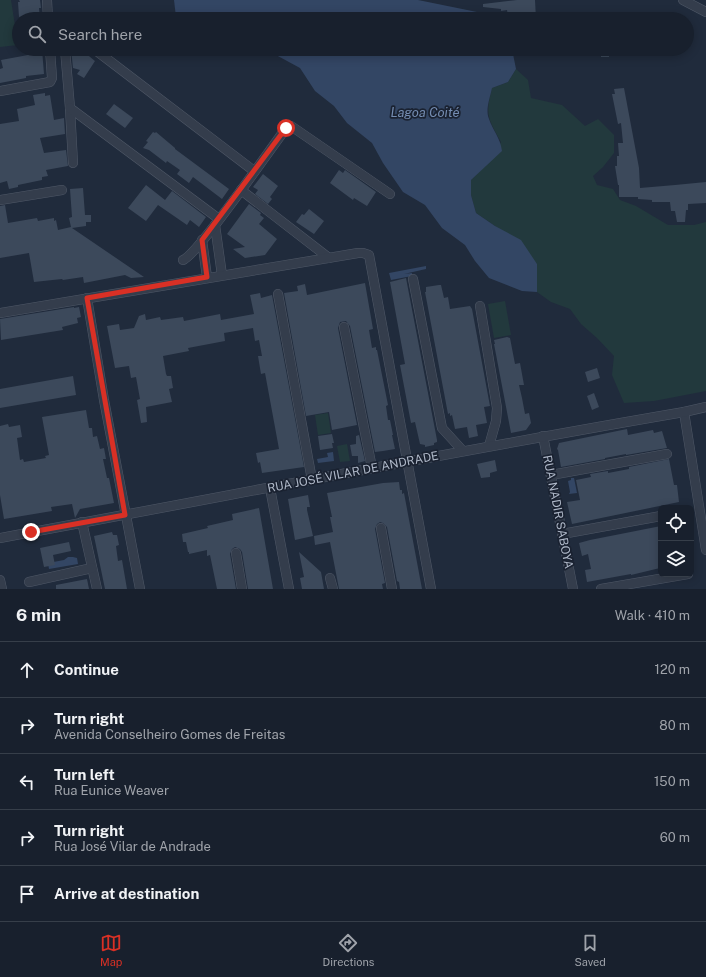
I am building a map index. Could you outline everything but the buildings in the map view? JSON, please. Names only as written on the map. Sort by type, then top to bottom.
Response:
[{"type":"street","points":[[47,0],[48,12]]},
{"type":"street","points":[[683,0],[706,12]]},
{"type":"street","points":[[0,91],[48,83],[52,80],[50,56]]},
{"type":"street","points":[[66,56],[73,163]]},
{"type":"street","points":[[103,56],[254,171]]},
{"type":"street","points":[[70,108],[217,222],[222,275]]},
{"type":"street","points":[[183,260],[189,257],[217,222],[286,128],[291,126],[390,194]]},
{"type":"street","points":[[0,200],[62,190]]},
{"type":"street","points":[[241,190],[329,258]]},
{"type":"street","points":[[202,240],[207,277]]},
{"type":"street","points":[[0,313],[207,277],[363,253],[369,255],[431,589]]},
{"type":"street","points":[[413,279],[442,428],[463,451]]},
{"type":"street","points":[[278,294],[312,480]]},
{"type":"street","points":[[87,298],[125,515],[140,589]]},
{"type":"street","points":[[480,306],[497,408],[496,421],[489,446]]},
{"type":"street","points":[[344,327],[372,468]]},
{"type":"street","name":"RUA JOSÉ VILAR DE ANDRADE","points":[[0,538],[489,446],[706,407]]},
{"type":"street","points":[[684,412],[706,550]]},
{"type":"street","name":"RUA NADIR SABOYA","points":[[543,436],[573,589]]},
{"type":"street","points":[[551,475],[666,454]]},
{"type":"street","points":[[270,488],[289,589]]},
{"type":"street","points":[[562,534],[658,517]]},
{"type":"street","points":[[82,522],[97,589]]},
{"type":"street","points":[[381,528],[392,589]]},
{"type":"street","points":[[236,553],[242,589]]},
{"type":"street","points":[[28,582],[92,568]]},
{"type":"street","points":[[601,589],[672,577]]},
{"type":"street","points":[[330,578],[333,589]]},
{"type":"street","points":[[0,580],[2,589]]},
{"type":"green space","points":[[0,0],[11,0],[13,12],[12,46],[0,47]]},
{"type":"green space","points":[[516,69],[528,80],[531,98],[562,105],[585,126],[598,119],[614,135],[614,153],[603,167],[593,176],[597,185],[613,189],[620,200],[636,206],[668,225],[694,225],[706,222],[706,391],[654,401],[624,403],[612,375],[614,356],[581,324],[570,309],[551,302],[537,292],[537,264],[495,226],[476,213],[471,195],[471,180],[485,166],[501,142],[493,127],[488,111],[492,88],[508,82]]},
{"type":"green space","points":[[505,301],[511,335],[494,338],[488,304]]},
{"type":"green space","points":[[328,413],[331,433],[318,435],[315,415]]},
{"type":"green space","points":[[347,444],[350,461],[340,462],[337,446]]},
{"type":"water","points":[[174,0],[418,0],[477,12],[175,12]]},
{"type":"water","name":"Lagoa Coité","points":[[278,56],[513,56],[516,69],[508,82],[492,88],[488,108],[489,119],[500,142],[502,151],[471,180],[471,195],[476,213],[495,226],[521,240],[537,264],[537,292],[522,291],[489,278],[475,261],[465,245],[442,228],[425,205],[403,192],[383,163],[372,143],[347,123],[334,106],[315,91],[300,68]]},
{"type":"water","points":[[426,266],[426,269],[404,274],[412,273],[412,276],[391,280],[389,273]]},
{"type":"water","points":[[333,452],[334,461],[318,463],[317,459],[328,457],[327,453]]},
{"type":"water","points":[[571,478],[574,478],[577,493],[569,494],[568,481],[571,480]]},
{"type":"water","points":[[68,557],[77,558],[78,564],[49,569],[48,563],[64,560]]},
{"type":"route","points":[[31,532],[125,515],[87,298],[207,277],[202,240],[215,225],[286,128]]}]
